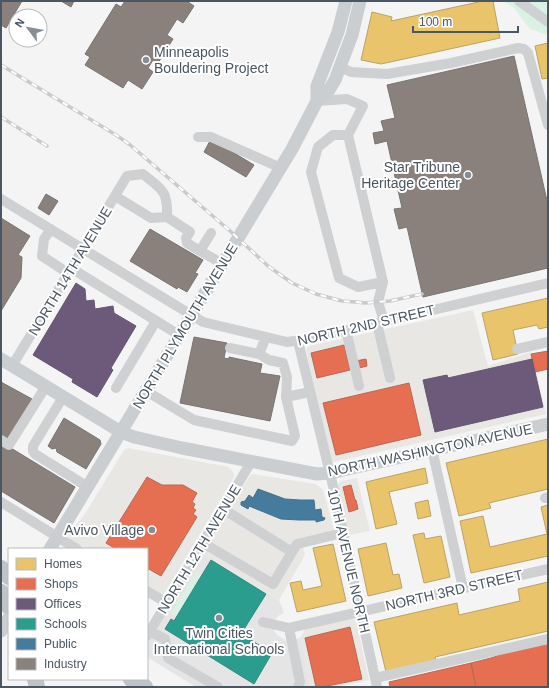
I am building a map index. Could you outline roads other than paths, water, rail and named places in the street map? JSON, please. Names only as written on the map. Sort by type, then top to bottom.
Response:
[{"type":"highway","points":[[1,568],[8,577]]},
{"type":"highway","points":[[1,592],[8,605]]},
{"type":"highway","points":[[133,680],[145,687]]},
{"type":"main road","name":"NORTH PLYMOUTH AVENUE","points":[[317,101],[317,86],[338,32],[346,1]]},
{"type":"main road","name":"NORTH PLYMOUTH AVENUE","points":[[51,548],[281,168],[317,101],[329,90],[340,67],[352,35],[360,1]]},
{"type":"main road","name":"NORTH WASHINGTON AVENUE","points":[[7,363],[121,432],[134,437],[251,462],[317,474],[330,473],[548,424]]},
{"type":"main road","points":[[1,631],[8,620]]},
{"type":"street","points":[[519,1],[548,22]]},
{"type":"street","points":[[340,67],[351,72],[387,74],[451,63],[518,48],[524,49],[528,53],[548,125]]},
{"type":"street","points":[[317,101],[347,99],[363,106],[348,135],[383,282],[378,302],[390,378]]},
{"type":"street","points":[[348,135],[333,135],[318,147],[311,172],[339,278],[358,287],[383,282]]},
{"type":"street","points":[[198,138],[211,137],[281,168]]},
{"type":"street","name":"NORTH 14TH AVENUE","points":[[7,363],[70,271],[127,176],[143,174],[163,191],[168,202],[167,217]]},
{"type":"street","points":[[115,196],[151,218],[167,217],[190,232],[186,238],[187,243],[222,264]]},
{"type":"street","name":"NORTH 2ND STREET","points":[[1,199],[203,322],[286,342],[298,341],[548,283]]},
{"type":"street","points":[[51,229],[44,239],[42,256],[179,335]]},
{"type":"street","points":[[200,251],[211,233]]},
{"type":"street","points":[[116,388],[156,321]]},
{"type":"street","points":[[346,330],[359,386]]},
{"type":"street","points":[[259,354],[266,337]]},
{"type":"street","name":"10TH AVENUE NORTH","points":[[298,341],[330,473],[376,683]]},
{"type":"street","points":[[517,348],[548,342]]},
{"type":"street","points":[[146,391],[194,420],[292,441],[295,436],[286,397],[288,377],[283,363],[269,360],[259,354],[230,348]]},
{"type":"street","points":[[1,440],[9,445],[46,386]]},
{"type":"street","points":[[286,397],[310,392]]},
{"type":"street","points":[[63,397],[33,446],[33,451],[35,454],[88,488]]},
{"type":"street","points":[[432,449],[463,588]]},
{"type":"street","name":"NORTH 12TH AVENUE","points":[[148,632],[167,603],[251,462]]},
{"type":"street","points":[[1,502],[75,548]]},
{"type":"street","points":[[223,509],[292,552]]},
{"type":"street","points":[[203,543],[273,584],[297,544],[343,533]]},
{"type":"street","name":"NORTH 3RD STREET","points":[[289,628],[548,569]]},
{"type":"street","points":[[148,592],[167,603]]},
{"type":"street","points":[[263,622],[289,628],[300,682],[298,687]]},
{"type":"street","points":[[148,632],[165,639],[168,658],[218,687]]},
{"type":"street","points":[[376,683],[548,639]]},
{"type":"railway","points":[[1,65],[129,144],[229,230],[268,266],[292,283],[316,294],[342,301],[365,303],[390,301],[422,294]]},
{"type":"railway","points":[[1,117],[47,146]]},
{"type":"place","name":"Minneapolis Bouldering Project","points":[[146,60]]},
{"type":"place","name":"Star Tribune Heritage Center","points":[[468,175]]},
{"type":"place","name":"Avivo Village","points":[[152,530]]},
{"type":"place","name":"Twin Cities International Schools","points":[[219,618]]}]
